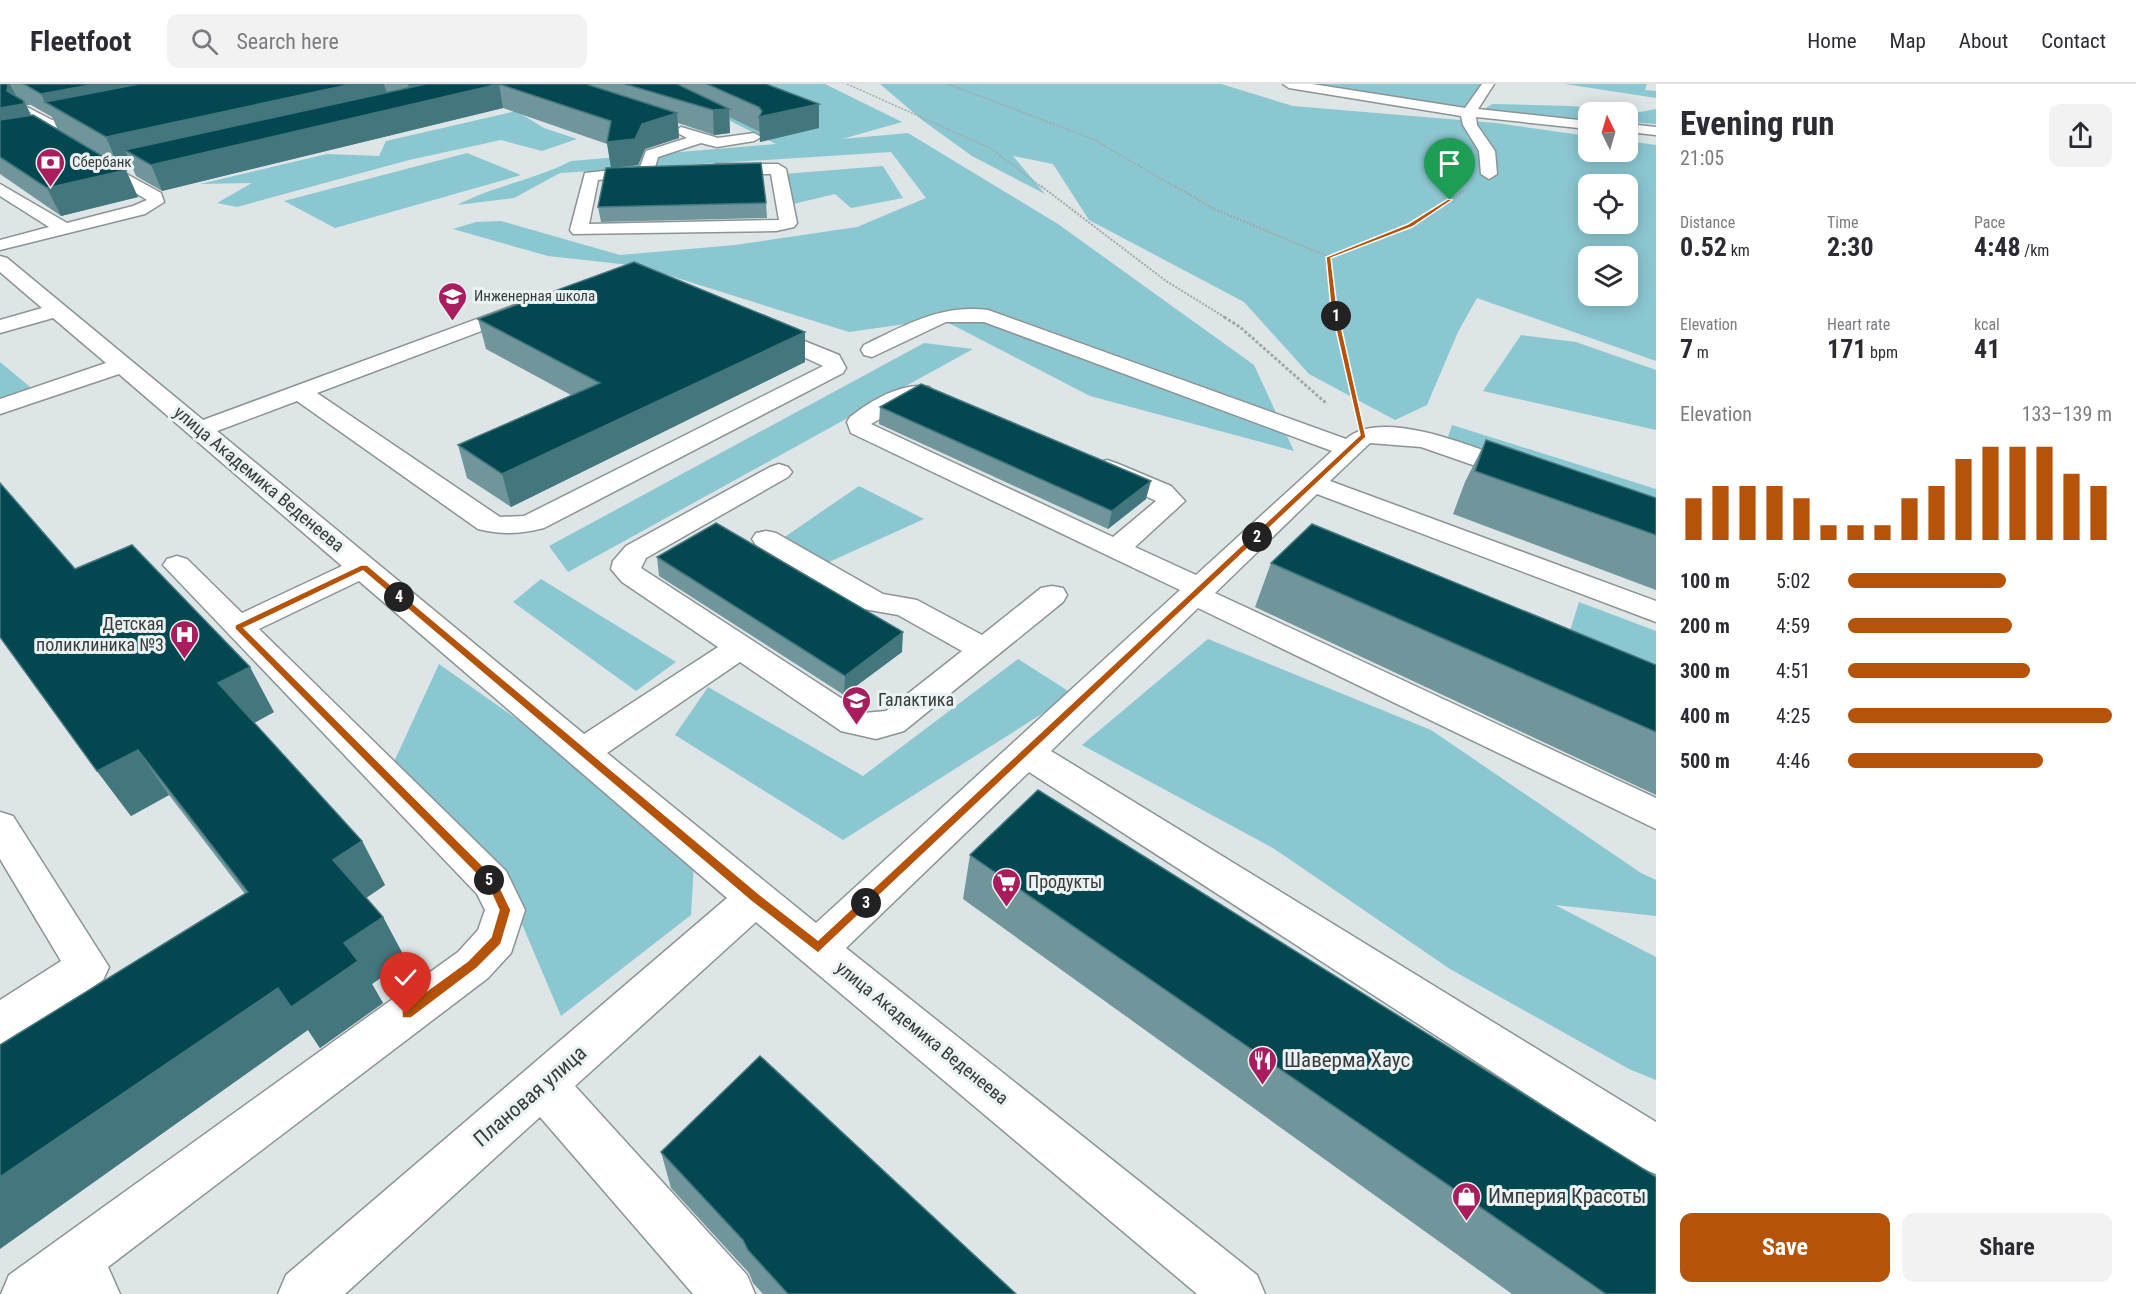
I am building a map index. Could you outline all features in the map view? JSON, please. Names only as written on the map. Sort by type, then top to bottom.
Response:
[{"type":"street","points":[[1289,84],[1468,112],[1578,124]]},
{"type":"street","points":[[1488,84],[1468,112],[1470,125],[1486,151],[1490,174]]},
{"type":"street","points":[[47,106],[20,111],[47,123],[47,133],[113,113]]},
{"type":"street","points":[[668,127],[723,143],[754,137]]},
{"type":"street","points":[[734,128],[768,144]]},
{"type":"street","points":[[1638,129],[1656,131]]},
{"type":"street","points":[[647,171],[651,154],[702,138]]},
{"type":"street","points":[[0,244],[139,210],[156,202],[155,197],[77,150]]},
{"type":"street","points":[[670,170],[591,176],[579,230],[602,232],[776,226],[788,223],[778,169],[694,170]]},
{"type":"street","points":[[116,174],[135,170]]},
{"type":"street","points":[[0,189],[64,229]]},
{"type":"street","name":"улица Академика Веденеева","points":[[0,262],[584,751],[755,898],[1238,1294]]},
{"type":"street","points":[[200,429],[540,302]]},
{"type":"street","points":[[0,327],[57,310]]},
{"type":"street","points":[[872,350],[938,316],[970,312],[988,316],[1357,442]]},
{"type":"street","points":[[300,392],[488,523],[500,527],[519,526],[534,522],[835,368],[831,360],[745,323]]},
{"type":"street","points":[[0,407],[123,365]]},
{"type":"street","points":[[944,399],[924,391],[907,394],[864,418],[859,422],[860,428],[1116,549],[1198,592],[1656,814]]},
{"type":"street","points":[[818,948],[1357,442],[1384,434],[1410,436],[1546,483]]},
{"type":"street","points":[[1086,459],[1162,492],[1172,501],[1116,549]]},
{"type":"street","points":[[779,472],[636,552],[627,561],[626,569],[632,576],[853,722],[868,727],[884,727],[898,720],[1052,595]]},
{"type":"street","points":[[1313,484],[1656,612]]},
{"type":"street","points":[[766,539],[875,602],[906,607],[984,650]]},
{"type":"street","points":[[28,1294],[85,1276],[473,964],[496,940],[505,910],[492,883],[177,565]]},
{"type":"street","points":[[238,627],[364,567]]},
{"type":"street","points":[[584,751],[740,647]]},
{"type":"street","points":[[1027,753],[1656,1150]]},
{"type":"street","points":[[0,827],[88,967],[0,1025]]},
{"type":"street","name":"Плановая улица","points":[[305,1294],[755,898]]},
{"type":"street","points":[[543,1084],[728,1294]]},
{"type":"path","points":[[847,84],[990,148],[1166,281],[1240,327],[1357,442]]},
{"type":"path","points":[[948,84],[1093,139],[1214,209],[1329,257],[1410,226],[1490,174]]},
{"type":"path","points":[[1329,257],[1334,308],[1357,442]]},
{"type":"shaded area","points":[[657,84],[825,84],[902,122],[842,139],[908,133],[1058,224],[1254,365],[1294,451],[1090,396],[941,319],[849,332],[639,266],[548,256],[453,229],[476,222],[501,221],[620,255],[735,245],[857,227],[926,198],[891,152],[560,173],[514,198],[457,205],[571,161],[776,144]]},
{"type":"shaded area","points":[[880,84],[1221,84],[1293,106],[1496,123],[1578,135],[1578,162],[1638,162],[1638,142],[1656,145],[1656,361],[1477,298],[1458,332],[1427,405],[1395,420],[1309,374],[1244,302],[1089,220],[1053,164],[1013,156],[1045,194],[972,156],[922,120]]},
{"type":"shaded area","points":[[1312,84],[1481,84],[1464,108]]},
{"type":"shaded area","points":[[1565,84],[1647,84],[1645,90],[1656,91],[1656,98]]},
{"type":"shaded area","points":[[1492,104],[1578,107],[1578,119],[1483,110]]},
{"type":"shaded area","points":[[1656,109],[1656,124],[1638,123],[1638,112]]},
{"type":"shaded area","points":[[516,111],[544,128],[577,139],[542,151],[501,140],[409,160],[237,207],[217,203],[252,183],[200,184],[327,154],[379,156],[386,141]]},
{"type":"shaded area","points":[[467,153],[521,175],[335,228],[284,201]]},
{"type":"shaded area","points":[[883,166],[903,198],[851,208],[835,194],[789,205],[784,174]]},
{"type":"shaded area","points":[[1521,335],[1576,342],[1656,370],[1656,430],[1483,391]]},
{"type":"shaded area","points":[[924,343],[973,349],[568,572],[549,546]]},
{"type":"shaded area","points":[[0,362],[35,391],[0,403]]},
{"type":"shaded area","points":[[1452,425],[1656,489],[1656,520],[1445,446]]},
{"type":"shaded area","points":[[859,486],[924,519],[807,572],[767,549]]},
{"type":"shaded area","points":[[541,579],[676,662],[636,691],[513,602]]},
{"type":"shaded area","points":[[1579,602],[1656,631],[1656,693],[1563,653]]},
{"type":"shaded area","points":[[1208,639],[1431,730],[1641,873],[1656,880],[1656,916],[1555,905],[1656,957],[1656,1080],[1629,1069],[1450,969],[1273,848],[1082,745]]},
{"type":"shaded area","points":[[1018,659],[1073,694],[843,840],[675,735],[708,687],[863,776]]},
{"type":"shaded area","points":[[439,664],[695,845],[691,915],[561,1016],[510,896],[393,764]]},
{"type":"building","points":[[0,84],[8,84],[7,91],[24,101],[23,104],[0,108]]},
{"type":"building","points":[[24,84],[95,84],[41,94]]},
{"type":"building","points":[[139,84],[352,84],[106,137],[45,102]]},
{"type":"building","points":[[426,84],[499,84],[151,165],[125,150]]},
{"type":"building","points":[[499,84],[586,84],[677,113],[642,124],[635,139],[607,142],[611,121]]},
{"type":"building","points":[[625,84],[677,84],[729,109],[713,110]]},
{"type":"building","points":[[707,84],[766,84],[819,104],[759,117],[762,111],[759,107]]},
{"type":"building","points":[[33,115],[126,170],[47,188],[0,157],[0,120]]},
{"type":"building","points":[[761,163],[766,203],[598,207],[606,168]]},
{"type":"building","points":[[634,262],[805,332],[502,474],[458,445],[600,383],[478,319]]},
{"type":"building","points":[[921,384],[1151,481],[1112,511],[880,407]]},
{"type":"building","points":[[1486,440],[1656,498],[1656,535],[1475,471]]},
{"type":"building","points":[[0,483],[75,569],[132,545],[250,667],[218,683],[362,841],[333,860],[383,917],[344,943],[358,961],[291,1007],[278,988],[0,1177],[0,1045],[248,892],[138,750],[97,771],[0,637]]},
{"type":"building","points":[[716,523],[903,632],[845,676],[657,557]]},
{"type":"building","points":[[1312,524],[1656,665],[1656,732],[1271,563]]},
{"type":"building","points":[[1038,790],[1656,1177],[1656,1294],[1606,1294],[970,855]]},
{"type":"building","points":[[760,1056],[1016,1294],[788,1294],[748,1250],[743,1240],[661,1152]]},
{"type":"place","name":"Сбербанк","points":[[51,188]]},
{"type":"place","name":"Инженерная школа","points":[[453,322]]},
{"type":"place","name":"Детская поликлиника №3","points":[[185,660]]},
{"type":"place","name":"Галактика","points":[[857,726]]},
{"type":"place","name":"Продукты","points":[[1007,908]]},
{"type":"place","name":"Шаверма Хаус","points":[[1263,1086]]},
{"type":"place","name":"Империя Красоты","points":[[1467,1222]]},
{"type":"route","points":[[406,1014],[473,964],[496,940],[505,910],[492,883],[238,627],[364,567],[755,898],[818,948],[1363,436],[1334,308],[1329,257],[1410,226],[1450,200]]}]
